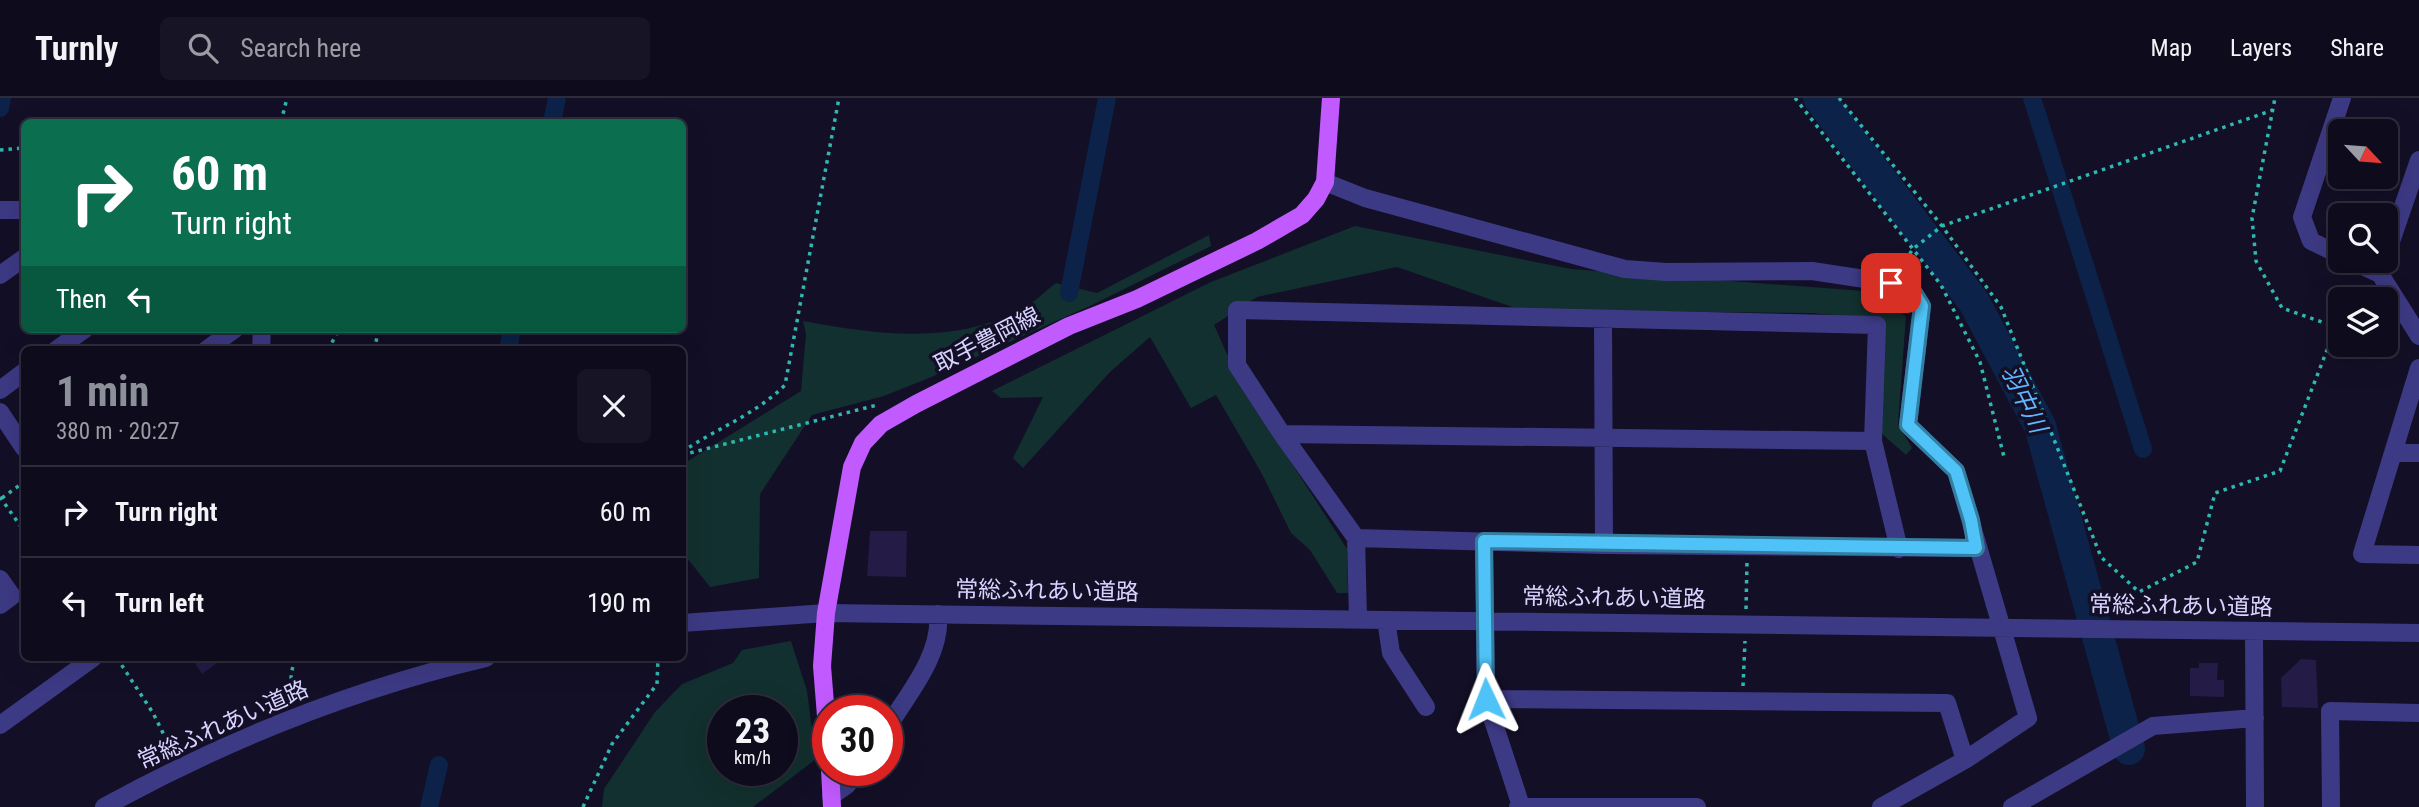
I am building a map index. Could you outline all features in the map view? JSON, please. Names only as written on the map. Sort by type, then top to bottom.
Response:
[{"type":"main road","name":"取手豊岡線","points":[[824,695],[822,666],[826,612],[852,467],[863,443],[898,413],[1069,326],[1149,293],[1257,242],[1302,215],[1316,199],[1325,182],[1331,98]]},
{"type":"street","points":[[2328,249],[2311,241],[2302,217],[2342,98]]},
{"type":"street","points":[[2398,221],[2419,160]]},
{"type":"street","points":[[1325,182],[1365,198],[1625,269],[1666,272],[1812,271],[1891,283],[1914,293],[1922,306],[1908,425],[1956,471],[1971,520],[1976,548],[2003,628],[2028,718],[1965,760],[1881,807]]},
{"type":"street","points":[[0,210],[21,210]]},
{"type":"street","points":[[0,275],[21,260]]},
{"type":"street","points":[[2387,273],[2419,336]]},
{"type":"street","points":[[1358,619],[1356,538],[1237,365],[1237,310],[1877,325],[1872,441],[1899,549]]},
{"type":"street","points":[[1603,320],[1604,545]]},
{"type":"street","points":[[62,346],[79,333]]},
{"type":"street","points":[[212,346],[229,333]]},
{"type":"street","points":[[2419,368],[2362,554],[2419,555]]},
{"type":"street","points":[[0,390],[21,374]]},
{"type":"street","points":[[0,412],[21,444]]},
{"type":"street","points":[[1282,434],[1872,441]]},
{"type":"street","points":[[2393,453],[2419,453]]},
{"type":"street","points":[[1356,538],[1604,545],[1976,548]]},
{"type":"street","points":[[1484,541],[1486,699],[1520,806],[1697,807]]},
{"type":"street","points":[[0,579],[12,596],[0,605]]},
{"type":"street","name":"常総ふれあい道路","points":[[686,623],[826,612],[2419,634]]},
{"type":"street","points":[[903,702],[934,650],[940,634],[938,614]]},
{"type":"street","points":[[1386,620],[1391,653],[1426,706]]},
{"type":"street","points":[[2254,631],[2255,807]]},
{"type":"street","points":[[0,724],[89,661]]},
{"type":"street","name":"常総ふれあい道路","points":[[104,807],[180,767],[285,721],[394,683],[475,661]]},
{"type":"street","points":[[1486,699],[1947,703],[1965,760]]},
{"type":"street","points":[[2331,807],[2330,711],[2419,713]]},
{"type":"street","points":[[2012,807],[2153,726],[2255,718]]},
{"type":"street","points":[[831,801],[846,786]]},
{"type":"path","points":[[282,119],[287,98]]},
{"type":"path","points":[[686,450],[715,430],[750,415],[785,385],[839,98]]},
{"type":"path","points":[[1795,98],[1941,285],[1980,362],[2004,457]]},
{"type":"path","points":[[1839,98],[2001,307],[2101,557],[2139,592],[2197,562],[2215,494],[2280,471],[2328,348]]},
{"type":"path","points":[[2275,98],[2252,218],[2256,261],[2282,308],[2328,324]]},
{"type":"path","points":[[1891,283],[1913,249],[1941,227],[2273,110]]},
{"type":"path","points":[[0,150],[21,148]]},
{"type":"path","points":[[686,452],[877,405],[898,413]]},
{"type":"path","points":[[21,484],[0,498],[21,527]]},
{"type":"path","points":[[119,661],[153,713],[180,767]]},
{"type":"path","points":[[285,721],[294,661]]},
{"type":"path","points":[[583,807],[612,744],[657,684],[659,661]]},
{"type":"green space","points":[[1355,226],[1571,269],[1864,291],[1906,316],[1898,424],[1912,448],[1906,455],[1881,433],[1883,320],[1812,313],[1521,310],[1397,267],[1257,297],[1214,325],[1240,383],[1347,549],[1348,593],[1337,593],[1310,550],[1291,533],[1262,474],[1216,395],[1191,408],[1150,337],[1110,372],[1023,468],[1013,458],[1043,397],[1001,398],[992,391],[1211,282]]},
{"type":"green space","points":[[1209,235],[1211,246],[1092,305],[884,396],[812,415],[760,494],[759,578],[710,587],[686,557],[686,462],[801,391],[806,334],[803,321],[886,333],[942,332],[996,321],[1022,309],[1056,283],[1097,293]]},
{"type":"green space","points":[[791,641],[807,691],[812,729],[812,762],[798,773],[798,695],[707,695],[707,786],[781,786],[753,807],[602,807],[604,789],[655,712],[682,684],[733,663],[742,650]]},
{"type":"building","points":[[870,531],[907,531],[906,577],[867,576]]},
{"type":"building","points":[[2301,659],[2316,660],[2318,708],[2282,707],[2281,678]]},
{"type":"building","points":[[194,661],[220,661],[202,674]]},
{"type":"building","points":[[2199,663],[2218,663],[2217,680],[2224,680],[2224,697],[2190,696],[2190,668],[2199,668]]},
{"type":"waterway","points":[[0,108],[2,98]]},
{"type":"waterway","points":[[553,119],[557,98]]},
{"type":"waterway","points":[[1069,293],[1107,98]]},
{"type":"waterway","name":"羽中川","points":[[1819,98],[1974,302],[2040,426],[2129,749]]},
{"type":"waterway","points":[[2032,98],[2143,449]]},
{"type":"waterway","points":[[509,346],[511,333]]},
{"type":"waterway","points":[[429,807],[439,765]]},
{"type":"route","points":[[1486,699],[1484,541],[1604,545],[1976,548],[1971,520],[1956,471],[1908,425],[1922,306],[1914,293],[1891,283]]}]
